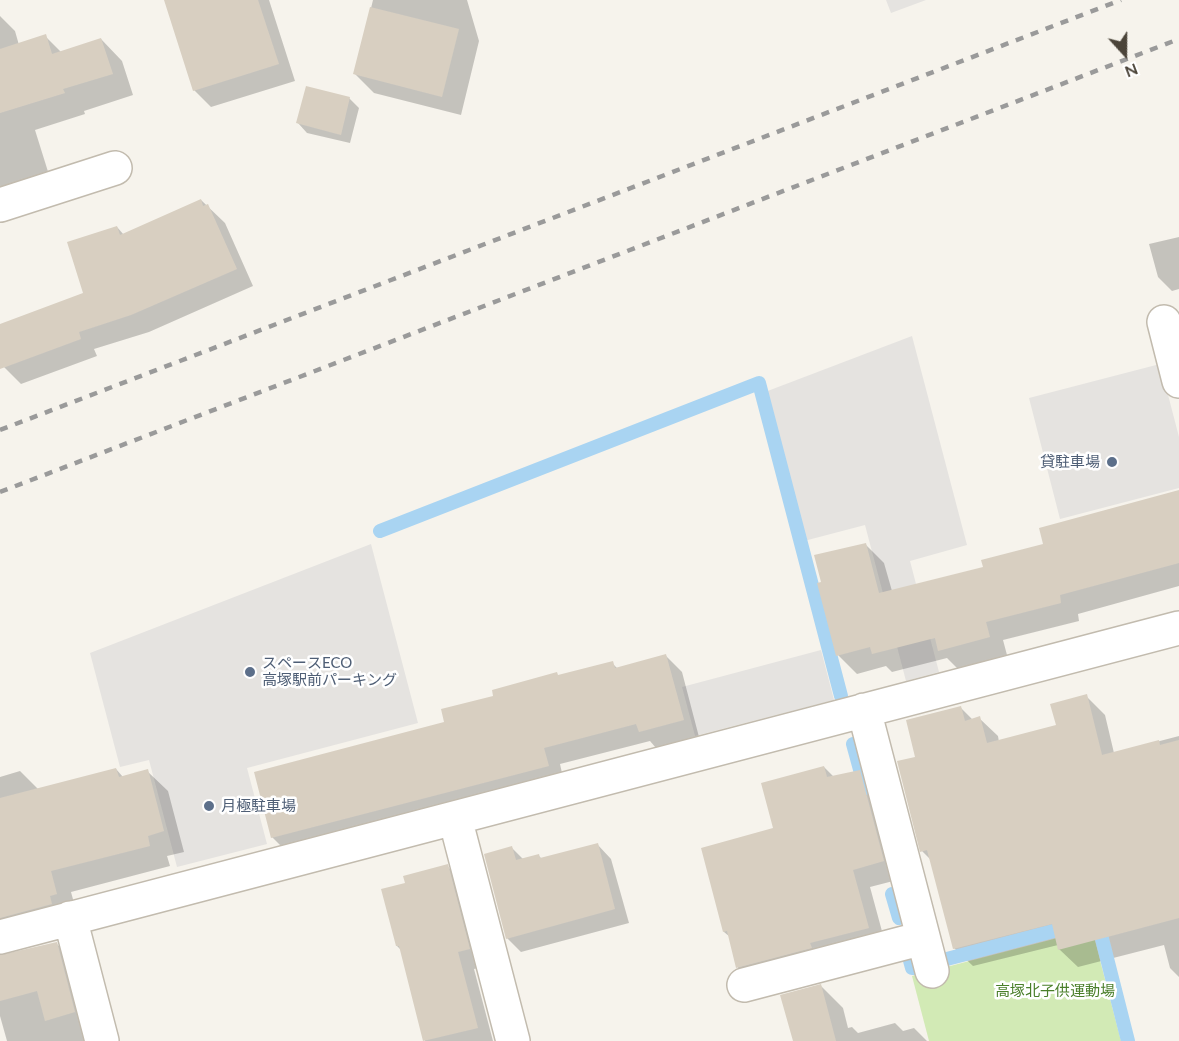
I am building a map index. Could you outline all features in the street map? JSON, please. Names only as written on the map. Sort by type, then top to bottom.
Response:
[{"type":"street","points":[[0,205],[115,168]]},
{"type":"street","points":[[1164,322],[1178,370]]},
{"type":"street","points":[[0,937],[1179,628]]},
{"type":"street","points":[[864,710],[932,971]]},
{"type":"street","points":[[455,818],[513,1041]]},
{"type":"street","points":[[70,918],[102,1041]]},
{"type":"street","points":[[744,985],[923,938]]},
{"type":"green space","name":"高塚北子供運動場","points":[[1092,929],[1121,1041],[929,1041],[912,976]]},
{"type":"shaded area","points":[[886,0],[926,0],[891,13]]},
{"type":"shaded area","points":[[912,336],[967,545],[910,561],[939,672],[906,681],[865,525],[804,541],[765,392]]},
{"type":"shaded area","name":"貸駐車場","points":[[1160,364],[1179,437],[1179,488],[1060,519],[1029,398]]},
{"type":"shaded area","name":"スペースECO 高塚駅前パーキング","points":[[371,544],[418,723],[247,768],[267,844],[177,867],[149,760],[120,767],[90,653]]},
{"type":"shaded area","points":[[821,650],[834,700],[695,736],[682,687]]},
{"type":"building","points":[[164,0],[258,0],[279,64],[193,91]]},
{"type":"building","points":[[370,7],[459,29],[442,97],[353,74]]},
{"type":"building","points":[[46,34],[52,54],[101,38],[113,74],[63,89],[65,93],[0,113],[0,49]]},
{"type":"building","points":[[306,86],[350,97],[341,135],[296,123]]},
{"type":"building","points":[[201,199],[203,206],[208,204],[237,269],[131,315],[79,332],[81,339],[0,369],[0,324],[83,293],[67,242],[117,226],[120,235]]},
{"type":"building","points":[[1179,490],[1179,563],[1060,595],[1061,603],[986,622],[990,637],[938,651],[935,638],[872,654],[870,647],[836,656],[817,583],[821,582],[814,555],[866,543],[879,593],[983,567],[981,560],[1043,544],[1039,528]]},
{"type":"building","points":[[666,654],[684,720],[639,732],[636,724],[544,748],[549,766],[271,838],[254,772],[444,722],[441,709],[493,696],[492,690],[557,672],[558,675],[613,661],[615,668]]},
{"type":"building","points":[[1087,694],[1102,755],[1159,740],[1160,745],[1179,740],[1179,918],[1058,950],[1052,924],[953,949],[927,850],[920,852],[897,761],[915,757],[906,720],[961,706],[965,721],[980,716],[987,743],[1056,725],[1050,704]]},
{"type":"building","points":[[824,766],[827,777],[860,770],[884,861],[853,870],[869,928],[810,943],[812,948],[736,968],[727,931],[723,932],[701,848],[773,828],[761,783]]},
{"type":"building","points":[[116,768],[119,777],[148,769],[164,831],[148,836],[150,846],[51,871],[57,894],[50,896],[52,904],[0,918],[0,798]]},
{"type":"building","points":[[598,843],[615,909],[506,939],[484,854],[512,846],[516,860],[539,854],[540,858]]},
{"type":"building","points":[[448,864],[470,949],[458,952],[478,1028],[423,1041],[399,946],[396,946],[381,889],[405,883],[403,876]]},
{"type":"building","points":[[57,942],[75,1012],[45,1021],[37,991],[0,1001],[0,955]]},
{"type":"building","points":[[821,984],[836,1041],[793,1041],[780,995]]},
{"type":"waterway","points":[[380,531],[759,383],[841,696]]},
{"type":"waterway","points":[[853,744],[865,788]]},
{"type":"waterway","points":[[892,894],[899,918]]},
{"type":"waterway","points":[[1098,923],[1128,1041]]},
{"type":"waterway","points":[[943,960],[1069,927]]},
{"type":"waterway","points":[[909,957],[912,968],[916,968]]},
{"type":"railway","points":[[0,430],[1121,0]]},
{"type":"railway","points":[[0,492],[1179,39]]},
{"type":"place","name":"貸駐車場","points":[[1112,462]]},
{"type":"place","name":"スペースECO 高塚駅前パーキング","points":[[250,672]]},
{"type":"place","name":"月極駐車場","points":[[209,806]]}]
